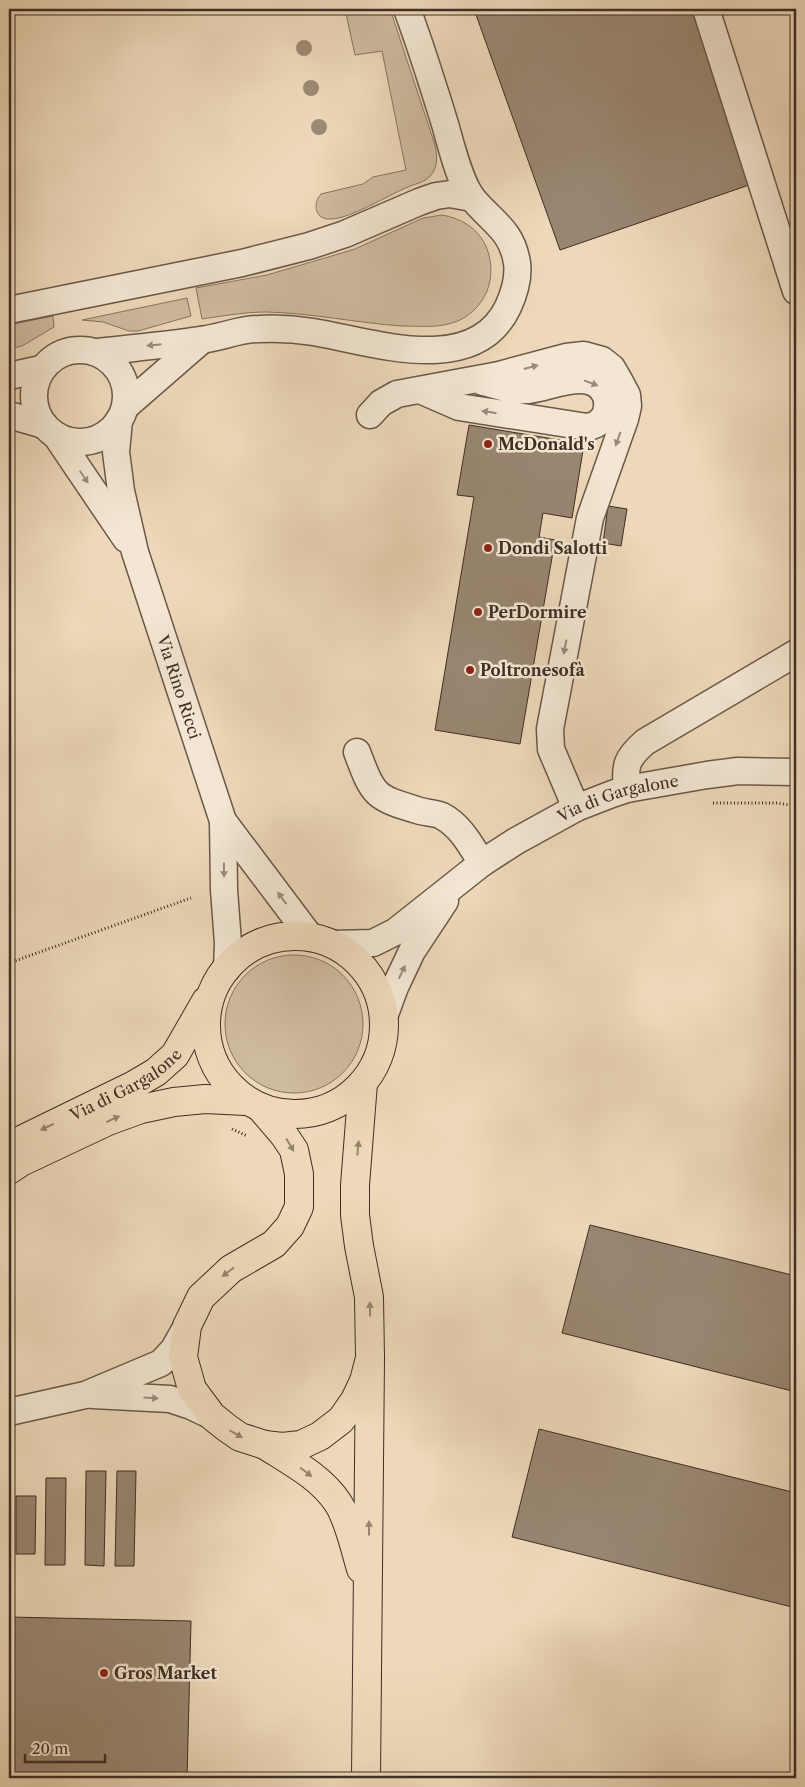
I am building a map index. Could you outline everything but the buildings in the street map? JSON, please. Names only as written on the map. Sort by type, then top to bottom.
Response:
[{"type":"main road","points":[[253,1104],[289,1115],[318,1112],[345,1099],[363,1083],[376,1063],[383,1040],[384,1017],[382,1001],[368,973],[346,951],[322,941],[283,937],[266,941],[249,949],[234,960],[220,979],[208,1005],[206,1036],[216,1067],[225,1081],[253,1104],[284,1135],[294,1150],[299,1174],[299,1207],[290,1226],[274,1244],[231,1269],[201,1297],[187,1326],[183,1357],[192,1389],[212,1416],[240,1437],[265,1445],[282,1447],[301,1445],[320,1436],[341,1420],[355,1400],[364,1381],[370,1358]]},
{"type":"main road","name":"Via di Gargalone","points":[[12,1156],[156,1072],[175,1055],[220,979]]},
{"type":"main road","points":[[363,1083],[355,1185],[355,1215],[369,1298],[369,1594],[366,1778]]},
{"type":"main road","name":"Via di Gargalone","points":[[12,1156],[141,1109],[205,1098],[253,1104]]},
{"type":"main road","points":[[265,1445],[306,1471],[338,1503],[345,1518],[369,1594]]},
{"type":"street","points":[[50,431],[36,412],[33,398],[35,383],[41,369],[52,358],[67,351],[83,349],[98,352],[202,340],[256,328],[313,332],[392,348],[418,350],[453,347],[473,342],[491,330],[503,316],[512,299],[518,274],[514,251],[510,240],[497,222],[472,198],[460,173],[407,9]]},
{"type":"street","points":[[706,9],[796,291]]},
{"type":"street","points":[[9,310],[242,263],[309,246],[346,234],[436,196],[450,194],[472,198]]},
{"type":"street","points":[[9,415],[70,441],[84,442],[98,438],[110,431],[122,414],[202,340]]},
{"type":"street","points":[[98,352],[111,361],[119,371],[124,382],[126,395],[122,414]]},
{"type":"street","points":[[370,415],[381,402],[397,394],[499,375],[566,357],[584,355],[602,360],[612,368],[627,395],[628,406],[625,420],[590,518],[550,730],[551,749],[576,808]]},
{"type":"street","points":[[9,376],[41,369]]},
{"type":"street","points":[[420,390],[458,407],[587,427],[601,420],[608,406],[607,397],[602,388],[588,381],[575,381],[526,391],[475,380]]},
{"type":"street","name":"Via Rino Ricci","points":[[122,414],[116,452],[121,491],[135,552],[223,821],[224,890],[228,942],[220,979]]},
{"type":"street","name":"Via Rino Ricci","points":[[50,431],[135,552]]},
{"type":"street","points":[[628,789],[627,764],[630,757],[645,742],[796,653]]},
{"type":"street","points":[[357,752],[368,781],[378,796],[387,801],[441,815],[460,831],[482,863]]},
{"type":"street","name":"Via di Gargalone","points":[[322,941],[373,943],[395,932],[482,863],[516,841],[576,808],[628,789],[707,775],[738,772],[796,772]]},
{"type":"street","name":"Via Rino Ricci","points":[[223,821],[322,941]]},
{"type":"street","name":"Via di Gargalone","points":[[384,1017],[395,987],[412,951],[458,882]]},
{"type":"street","points":[[9,1412],[85,1395],[161,1363],[174,1349],[187,1326]]},
{"type":"street","points":[[85,1395],[170,1399],[212,1416]]},
{"type":"path","points":[[705,804],[777,803],[796,806]]},
{"type":"path","points":[[9,964],[191,898]]},
{"type":"path","points":[[226,1126],[250,1137]]},
{"type":"shaded area","points":[[345,9],[390,9],[434,142],[437,159],[434,171],[429,178],[347,216],[329,219],[320,216],[316,210],[318,197],[321,194],[363,184],[373,177],[406,170],[382,51],[355,55]]},
{"type":"shaded area","points":[[442,215],[455,218],[472,228],[485,244],[490,262],[490,279],[484,297],[473,311],[458,321],[446,325],[402,326],[266,312],[242,313],[202,319],[196,288],[267,275],[325,258],[355,249],[423,218]]},
{"type":"shaded area","points":[[187,298],[191,316],[138,331],[129,331],[103,322],[82,320]]},
{"type":"shaded area","points":[[53,316],[54,327],[22,346],[9,349],[9,325]]},
{"type":"shaded area","points":[[294,955],[320,960],[343,975],[358,998],[363,1024],[358,1050],[343,1073],[320,1088],[294,1093],[268,1088],[245,1073],[230,1050],[225,1024],[230,998],[245,975],[268,960]]},
{"type":"place","name":"McDonald's","points":[[488,444]]},
{"type":"place","name":"Dondi Salotti","points":[[488,548]]},
{"type":"place","name":"PerDormire","points":[[478,612]]},
{"type":"place","name":"Poltronesofà","points":[[470,670]]},
{"type":"place","name":"Gros Market","points":[[104,1673]]}]
